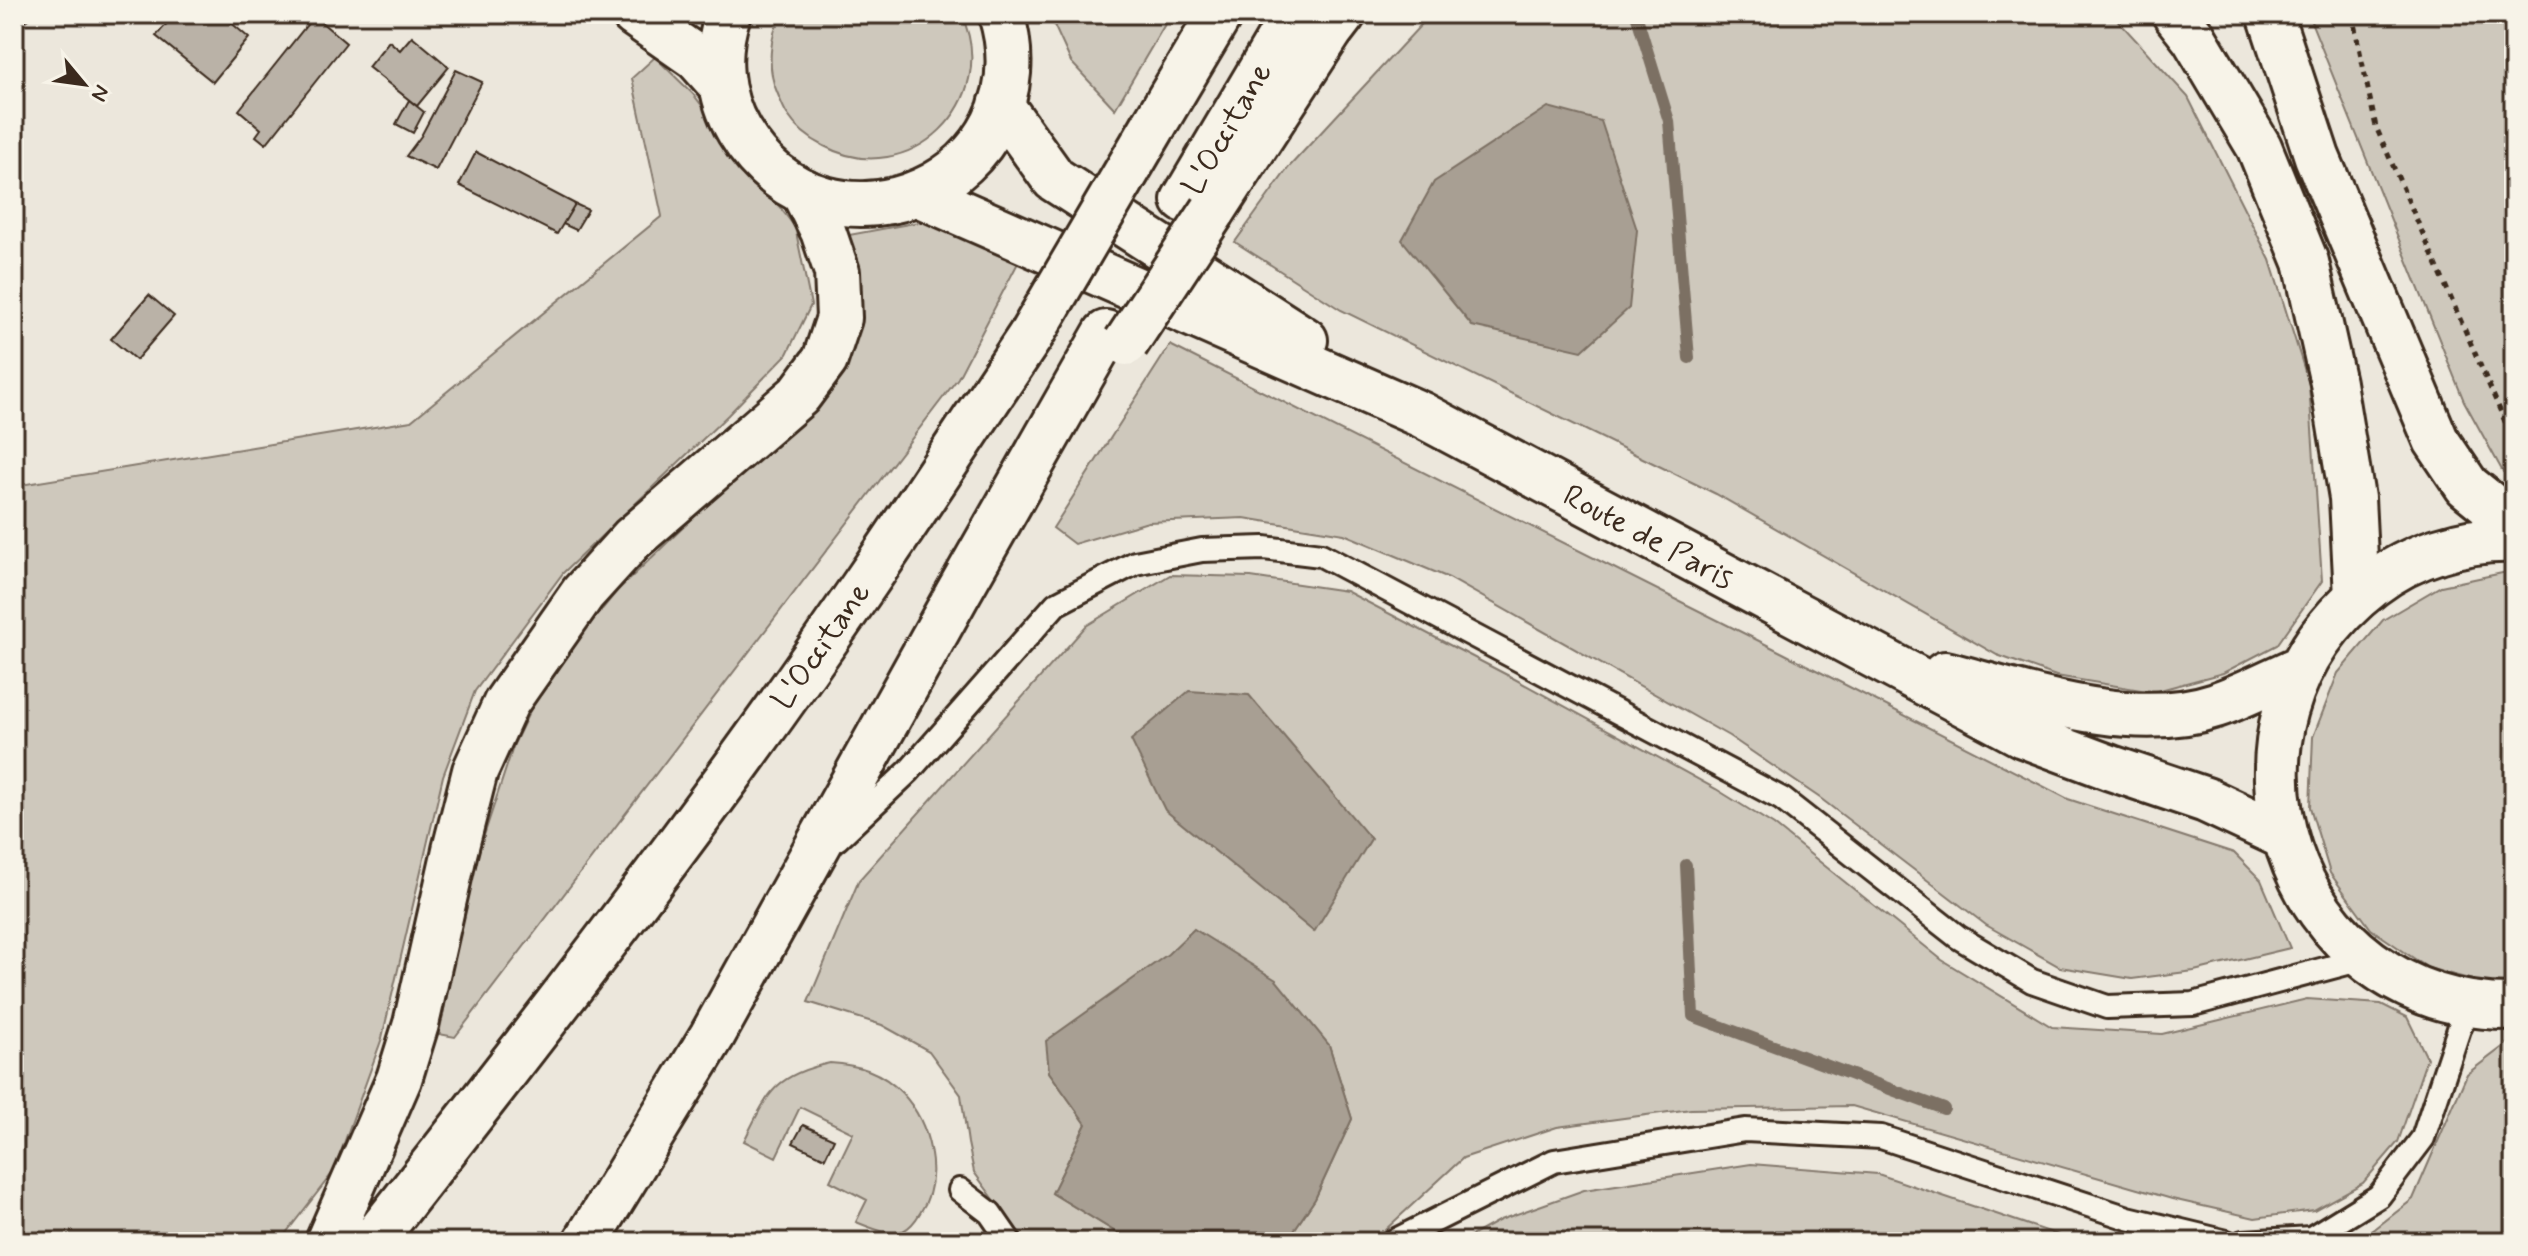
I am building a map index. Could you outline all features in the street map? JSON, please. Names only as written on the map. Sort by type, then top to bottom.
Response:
[{"type":"main road","points":[[634,14],[697,58],[722,86]]},
{"type":"main road","points":[[728,14],[720,58],[722,86],[732,119],[750,149],[774,173],[803,191],[831,201],[860,205],[889,202],[918,194],[945,179],[970,159],[988,134],[1001,105],[1008,76],[1008,46],[1001,14]]},
{"type":"main road","name":"L'Occitane","points":[[372,1242],[521,1052],[702,810],[865,583],[1031,335],[1220,14]]},
{"type":"main road","name":"L'Occitane","points":[[586,1242],[712,1036],[957,595],[1198,206],[1294,14]]},
{"type":"main road","points":[[1198,206],[1343,14]]},
{"type":"main road","points":[[2175,14],[2194,38],[2259,147],[2306,262],[2333,383],[2352,498],[2357,597]]},
{"type":"main road","points":[[2270,14],[2317,157],[2436,440],[2467,486],[2514,524]]},
{"type":"main road","points":[[1001,105],[1054,179],[1422,415]]},
{"type":"main road","points":[[328,1242],[399,1079],[416,1024],[475,771],[506,703],[583,593],[632,539],[799,395],[825,360],[839,318],[837,272],[823,231],[803,191]]},
{"type":"main road","points":[[918,194],[1422,415]]},
{"type":"main road","name":"Route de Paris","points":[[1422,415],[1876,657]]},
{"type":"main road","points":[[2514,540],[2471,543],[2440,551],[2382,577],[2357,597],[2322,634],[2301,668],[2286,704],[2276,761],[2283,836],[2311,897],[2345,940],[2390,975],[2415,988],[2471,1005],[2514,1007]]},
{"type":"main road","points":[[1876,657],[2084,710],[2156,716],[2214,706],[2301,668]]},
{"type":"main road","points":[[1876,657],[2023,735],[2206,800],[2283,836]]},
{"type":"lane","points":[[804,869],[909,771],[1056,604],[1135,563],[1202,550],[1264,548],[1321,555],[1782,799],[1958,937],[2032,981],[2107,1007],[2193,1004],[2366,958]]},
{"type":"lane","points":[[2243,1242],[2311,1238],[2379,1196],[2423,1138],[2459,1029],[2471,1005]]},
{"type":"lane","points":[[1392,1242],[1554,1161],[1745,1130],[1881,1137],[2128,1218],[2227,1242]]},
{"type":"lane","points":[[960,1190],[990,1213],[1010,1242]]},
{"type":"path","points":[[2352,14],[2376,127],[2507,426],[2514,430]]},
{"type":"shaded area","points":[[782,14],[961,14],[971,47],[969,78],[959,106],[940,130],[916,147],[887,157],[856,157],[824,146],[804,133],[791,119],[774,83],[772,42]]},
{"type":"shaded area","points":[[1049,14],[1171,14],[1115,109],[1071,62]]},
{"type":"shaded area","points":[[1431,14],[2112,14],[2188,97],[2270,260],[2309,384],[2322,581],[2277,645],[2223,673],[2153,692],[2056,676],[1997,655],[1716,494],[1341,310],[1235,242],[1289,167]]},
{"type":"shaded area","points":[[2308,14],[2514,14],[2514,476],[2503,472],[2464,401]]},
{"type":"shaded area","points":[[655,57],[693,94],[795,227],[811,305],[787,354],[563,573],[475,691],[443,776],[382,1038],[334,1171],[279,1242],[14,1242],[14,486],[411,421],[662,216],[632,78]]},
{"type":"shaded area","points":[[1548,107],[1601,121],[1637,230],[1629,308],[1582,351],[1472,326],[1402,240],[1434,182]]},
{"type":"shaded area","points":[[941,218],[1019,261],[958,378],[455,1037],[439,1034],[472,872],[514,744],[545,679],[617,591],[775,439],[854,323],[849,235]]},
{"type":"shaded area","points":[[1170,345],[2068,799],[2234,853],[2261,880],[2290,948],[2194,971],[2132,979],[2060,967],[1986,925],[1820,798],[1729,736],[1449,578],[1344,534],[1244,518],[1148,522],[1074,544],[1053,528]]},
{"type":"shaded area","points":[[2514,573],[2514,985],[2495,986],[2428,968],[2371,929],[2330,873],[2310,807],[2313,737],[2338,673],[2383,620],[2441,586]]},
{"type":"shaded area","points":[[1170,575],[1251,577],[1346,591],[1716,789],[1774,825],[1942,960],[2052,1027],[2162,1034],[2307,999],[2381,1004],[2407,1017],[2427,1058],[2398,1142],[2363,1183],[2314,1210],[2255,1218],[2172,1199],[1852,1106],[1691,1109],[1557,1127],[1463,1158],[1372,1242],[1286,1242],[1315,1199],[1352,1119],[1329,1045],[1194,929],[1049,1072],[1086,1124],[1052,1193],[1132,1242],[1025,1242],[974,1172],[961,1095],[929,1051],[882,1025],[808,1002],[859,880],[1086,626]]},
{"type":"shaded area","points":[[1189,691],[1249,695],[1371,839],[1314,932],[1165,810],[1131,740]]},
{"type":"shaded area","points":[[1194,929],[1276,980],[1329,1045],[1352,1119],[1315,1199],[1286,1242],[1132,1242],[1052,1193],[1086,1124],[1049,1072],[1046,1041],[1168,954]]},
{"type":"shaded area","points":[[2514,1042],[2514,1242],[2358,1242],[2413,1199],[2467,1074],[2508,1043]]},
{"type":"shaded area","points":[[830,1063],[851,1065],[878,1074],[902,1093],[920,1119],[930,1151],[931,1184],[918,1216],[903,1231],[886,1232],[856,1222],[867,1200],[830,1181],[853,1133],[800,1107],[776,1157],[744,1141],[775,1088],[796,1074]]},
{"type":"shaded area","points":[[1751,1164],[1878,1174],[2079,1242],[1460,1242],[1500,1220],[1584,1190]]},
{"type":"building","points":[[14,14],[30,17],[14,31]]},
{"type":"building","points":[[175,14],[221,14],[249,38],[213,82],[156,36]]},
{"type":"building","points":[[314,16],[346,43],[266,144],[256,136],[261,129],[239,110]]},
{"type":"building","points":[[412,36],[449,67],[417,106],[368,67],[389,41],[400,50]]},
{"type":"building","points":[[456,70],[482,82],[436,170],[406,156],[421,136]]},
{"type":"building","points":[[409,100],[424,112],[413,133],[396,124]]},
{"type":"building","points":[[476,152],[575,204],[557,234],[459,185]]},
{"type":"building","points":[[575,204],[588,210],[576,230],[563,224]]},
{"type":"building","points":[[149,295],[174,316],[136,360],[111,339]]},
{"type":"building","points":[[803,1125],[834,1139],[825,1158],[793,1143]]},
{"type":"waterway","points":[[1636,14],[1669,121],[1689,358]]},
{"type":"waterway","points":[[1686,865],[1693,1016],[1944,1109]]}]
